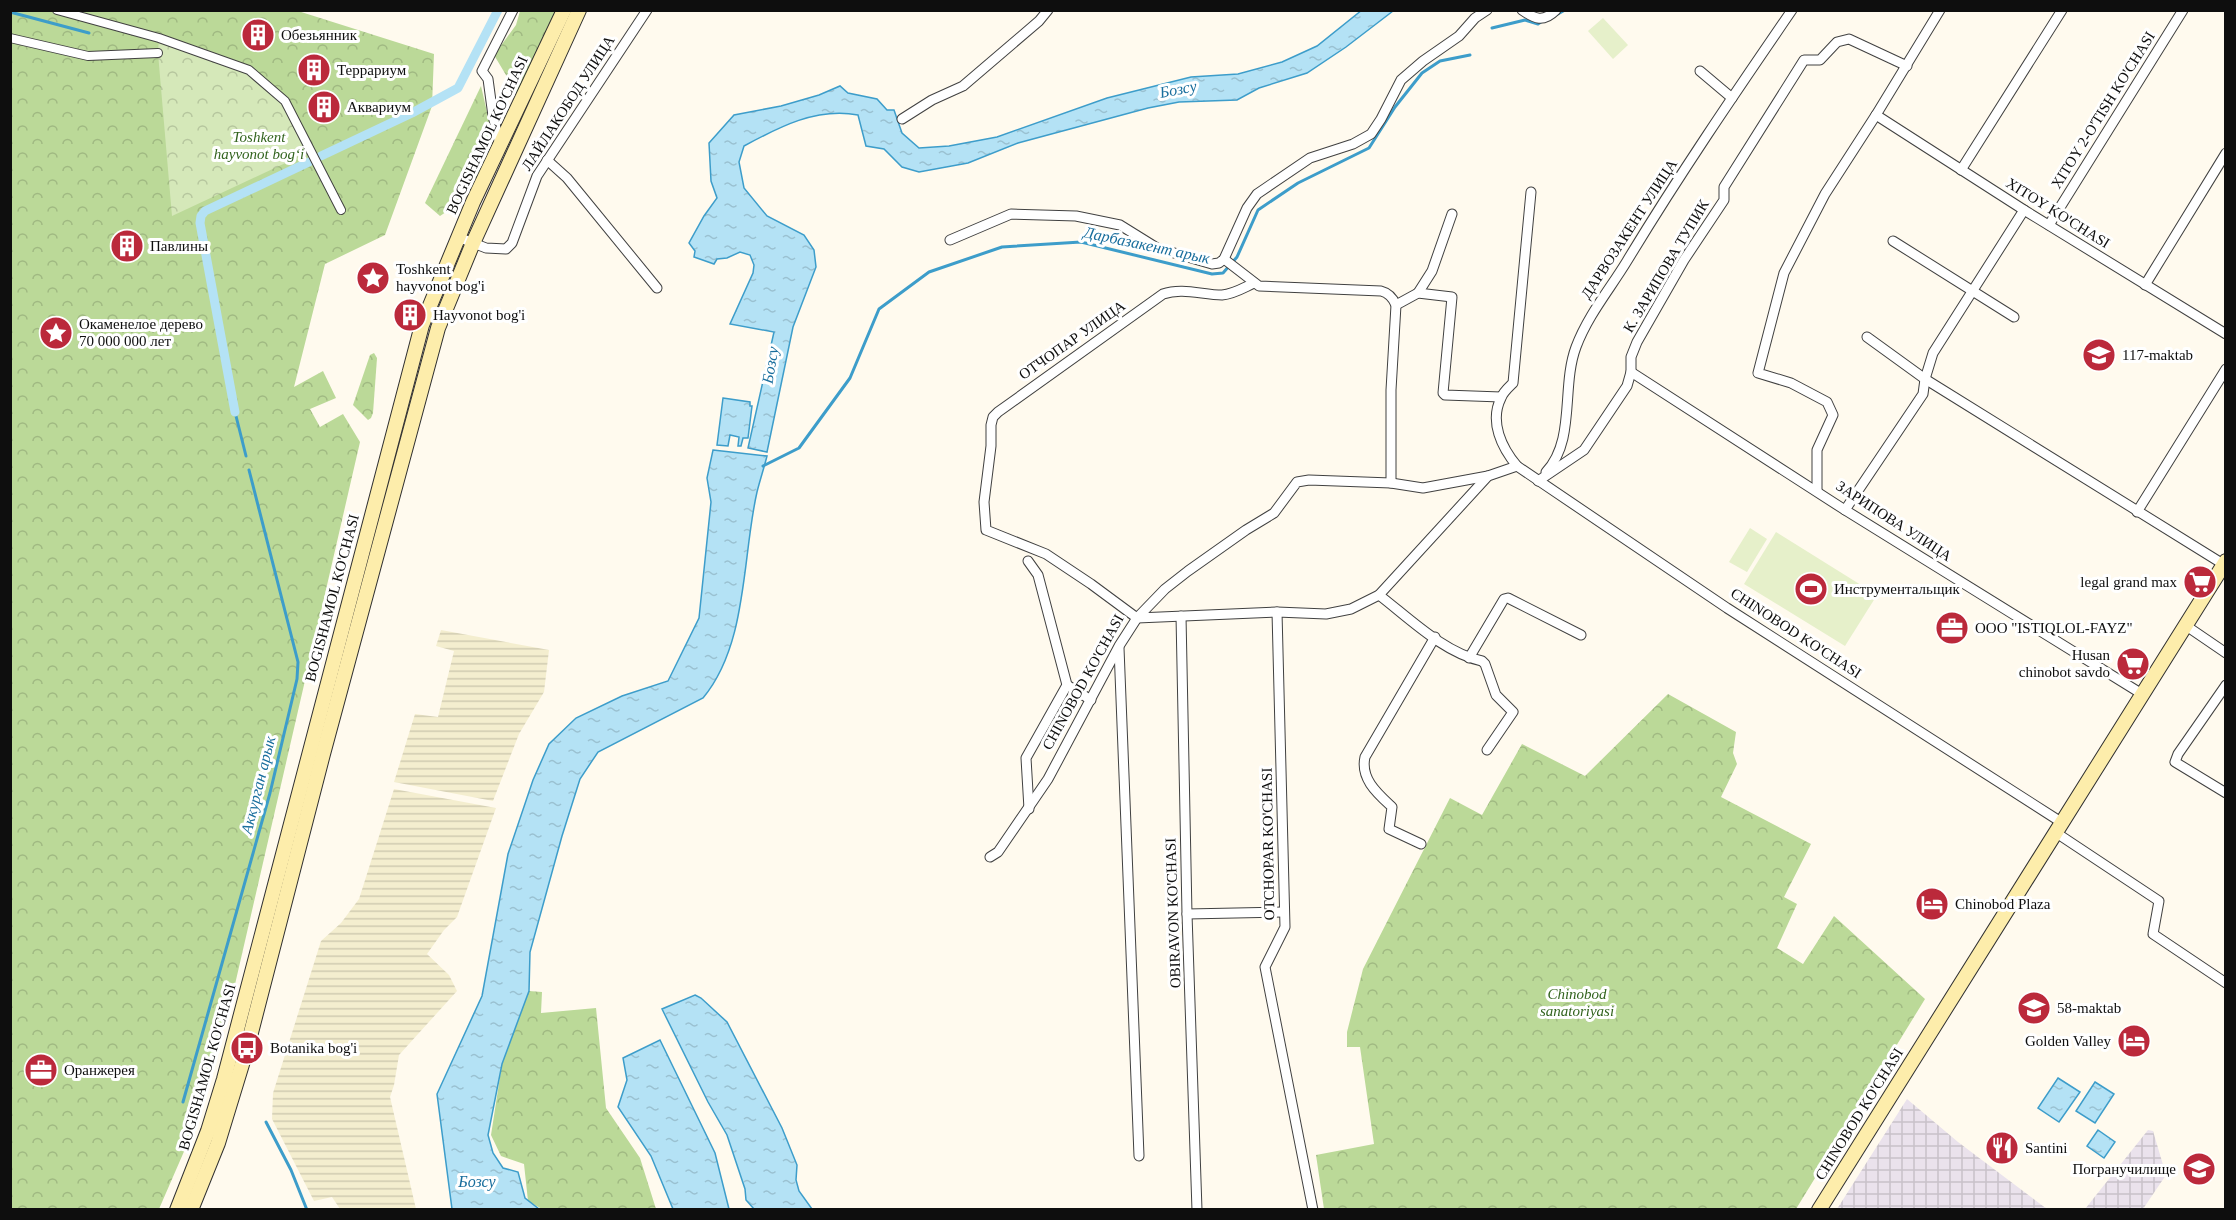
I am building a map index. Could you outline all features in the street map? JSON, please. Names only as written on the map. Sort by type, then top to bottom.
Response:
[{"type":"main road","name":"BOGISHAMOL KO'CHASI","points":[[177,1209],[218,1143],[233,1096],[268,965],[316,752],[415,346],[429,304],[458,237],[564,10]]},
{"type":"main road","name":"BOGISHAMOL KO'CHASI","points":[[191,1209],[208,1131],[224,1080],[254,962],[435,339],[447,303],[473,243],[579,10]]},
{"type":"main road","name":"CHINOBOD KO'CHASI","points":[[1819,1209],[2224,563]]},
{"type":"main road","points":[[254,962],[261,969],[268,965]]},
{"type":"street","points":[[57,10],[159,39],[249,70],[285,101],[341,210]]},
{"type":"street","points":[[500,144],[493,116],[488,79],[482,71],[513,10]]},
{"type":"street","name":"ЛАЙЛАКОБОД УЛИЦА","points":[[473,243],[486,248],[506,249],[512,243],[537,176],[647,10]]},
{"type":"street","points":[[902,119],[932,100],[963,86],[1039,21],[1048,10]]},
{"type":"street","points":[[950,240],[1011,214],[1076,216],[1120,225],[1157,248],[1212,264],[1219,263],[1224,259],[1247,208],[1257,194],[1310,158],[1353,144],[1371,134],[1382,119],[1401,80],[1459,36],[1480,13],[1487,10]]},
{"type":"street","points":[[1522,10],[1535,20],[1543,19],[1556,10]]},
{"type":"street","name":"ДАРВОЗАКЕНТ УЛИЦА","points":[[1538,481],[1553,465],[1562,445],[1570,363],[1584,329],[1664,200],[1792,10]]},
{"type":"street","points":[[1817,490],[1817,450],[1833,415],[1827,402],[1791,383],[1758,373],[1784,273],[1825,194],[1940,10]]},
{"type":"street","points":[[1961,170],[2062,10]]},
{"type":"street","name":"XITOY 2-O'TISH KO'CHASI","points":[[2049,225],[2183,10]]},
{"type":"street","points":[[10,38],[88,56],[158,53]]},
{"type":"street","name":"К. ЗАРИПОВА ТУПИК","points":[[1538,481],[1584,450],[1627,386],[1631,372],[1631,357],[1650,318],[1684,260],[1724,200],[1724,187],[1804,60],[1820,60],[1837,42],[1849,39],[1906,66]]},
{"type":"street","points":[[1700,71],[1732,98]]},
{"type":"street","name":"XITOY KO'CHASI","points":[[1876,115],[2024,210],[2226,334]]},
{"type":"street","points":[[2145,285],[2226,153]]},
{"type":"street","points":[[547,160],[567,178],[657,288]]},
{"type":"street","points":[[1137,618],[1277,612],[1326,614],[1351,609],[1379,595],[1488,476],[1517,466],[1503,449],[1496,411],[1501,397],[1513,383],[1531,192]]},
{"type":"street","points":[[1845,510],[1923,394],[1933,353],[2024,210]]},
{"type":"street","points":[[1396,305],[1418,293],[1432,271],[1452,214]]},
{"type":"street","points":[[458,237],[473,243]]},
{"type":"street","points":[[1893,241],[2014,317]]},
{"type":"street","points":[[1224,259],[1259,286],[1381,291],[1389,295],[1396,305],[1391,390],[1391,483]]},
{"type":"street","name":"ОТЧОПАР УЛИЦА","points":[[1137,618],[1046,554],[986,531],[984,502],[993,417],[1163,294],[1199,292],[1222,295],[1236,293],[1254,283]]},
{"type":"street","points":[[1418,293],[1453,297],[1443,388],[1445,395],[1501,397]]},
{"type":"street","points":[[1867,337],[1925,379],[2137,512],[2224,563]]},
{"type":"street","points":[[2137,512],[2226,369]]},
{"type":"street","name":"ЗАРИПОВА УЛИЦА","points":[[1631,372],[1845,510],[2142,694]]},
{"type":"street","name":"CHINOBOD KO'CHASI","points":[[1517,466],[2058,827]]},
{"type":"street","name":"CHINOBOD KO'CHASI","points":[[990,857],[998,852],[1048,779],[1119,645],[1137,618],[1188,570],[1274,513],[1300,480],[1391,483],[1423,488],[1488,476]]},
{"type":"street","points":[[1028,561],[1038,575],[1067,685],[1091,700]]},
{"type":"street","points":[[1379,595],[1435,637],[1469,658],[1482,661],[1496,695],[1514,712],[1486,750]]},
{"type":"street","points":[[1469,658],[1504,599],[1508,598],[1581,634]]},
{"type":"street","name":"OTCHOPAR KO'CHASI","points":[[1277,612],[1285,927],[1265,968],[1313,1209]]},
{"type":"street","name":"OBIRAVON KO'CHASI","points":[[1181,616],[1187,914],[1197,1209]]},
{"type":"street","points":[[2185,626],[2226,653]]},
{"type":"street","points":[[1421,844],[1390,830],[1392,807],[1373,788],[1364,765],[1365,757],[1435,637]]},
{"type":"street","points":[[1119,645],[1139,1156]]},
{"type":"street","points":[[1029,809],[1026,758],[1067,685]]},
{"type":"street","points":[[2226,686],[2178,754],[2175,762],[2226,794]]},
{"type":"street","points":[[2058,827],[2159,901],[2153,934],[2226,983]]},
{"type":"street","points":[[1187,914],[1284,912]]},
{"type":"shaded area","points":[[441,630],[549,650],[544,692],[519,734],[493,801],[394,782],[415,714],[438,717],[454,651],[436,646]]},
{"type":"shaded area","points":[[394,789],[496,808],[457,917],[444,930],[427,954],[449,975],[457,991],[399,1055],[390,1097],[416,1209],[340,1209],[332,1197],[314,1201],[272,1119],[273,1093],[321,941],[341,923],[359,899]]},
{"type":"shaded area","points":[[1907,1099],[1958,1142],[2047,1209],[1837,1209]]},
{"type":"shaded area","points":[[2148,1130],[2153,1131],[2166,1175],[2143,1209],[2085,1209]]},
{"type":"green space","name":"Toshkent hayvonot bogʻi","points":[[10,11],[298,11],[434,54],[432,106],[385,235],[325,264],[294,387],[323,371],[336,398],[310,409],[320,427],[343,414],[360,442],[233,993],[189,1140],[159,1209],[11,1209]]},
{"type":"green space","points":[[520,11],[557,11],[518,95],[494,55],[516,25]]},
{"type":"green space","points":[[1603,18],[1628,45],[1613,59],[1588,31]]},
{"type":"green space","name":"Toshkent hayvonot bogʻi","points":[[159,38],[249,70],[285,101],[311,151],[172,216],[158,53]]},
{"type":"green space","points":[[481,86],[493,138],[476,182],[458,204],[440,216],[425,203]]},
{"type":"green space","points":[[375,265],[384,269],[388,278],[384,287],[375,291],[366,287],[362,278],[366,269]]},
{"type":"green space","points":[[374,353],[377,358],[373,413],[368,420],[353,405],[370,355]]},
{"type":"green space","points":[[1750,528],[1767,539],[1747,572],[1729,562]]},
{"type":"green space","name":"Инструментальщик","points":[[1776,532],[1877,595],[1845,646],[1744,584]]},
{"type":"green space","name":"Chinobod sanatoriyasi","points":[[1668,694],[1736,732],[1733,753],[1737,764],[1721,797],[1811,844],[1784,897],[1797,904],[1777,948],[1803,964],[1834,916],[1925,999],[1796,1209],[1324,1209],[1316,1155],[1374,1144],[1360,1047],[1347,1047],[1347,1032],[1363,969],[1450,798],[1482,815],[1522,744],[1585,776]]},
{"type":"green space","points":[[529,991],[542,992],[541,1013],[596,1008],[606,1108],[640,1158],[656,1209],[542,1209],[528,1201],[524,1164],[501,1156],[491,1135],[502,1064]]},
{"type":"water","name":"Бозсу","points":[[1362,10],[1393,11],[1307,73],[1259,88],[1237,100],[1179,102],[1148,108],[1018,143],[968,163],[919,172],[902,167],[884,149],[866,146],[858,115],[843,113],[799,120],[744,146],[739,162],[744,188],[767,216],[804,235],[814,250],[816,267],[793,327],[767,452],[748,448],[774,332],[730,324],[753,273],[754,265],[750,255],[740,252],[727,258],[717,259],[714,264],[694,257],[695,251],[689,243],[717,198],[711,181],[709,143],[734,115],[781,106],[840,86],[848,93],[877,99],[887,110],[894,110],[902,133],[919,148],[949,146],[997,137],[1107,98],[1191,77],[1238,74],[1282,62],[1317,46]]},
{"type":"water","name":"Бозсу","points":[[723,398],[750,402],[752,406],[748,438],[743,438],[741,446],[738,446],[739,437],[730,435],[728,446],[717,445]]},
{"type":"water","name":"Бозсу","points":[[713,450],[767,456],[752,517],[741,599],[728,652],[718,676],[703,698],[598,752],[580,779],[530,952],[529,991],[502,1064],[488,1135],[493,1153],[503,1168],[518,1172],[525,1198],[539,1209],[452,1209],[437,1094],[482,996],[508,854],[533,780],[549,744],[576,718],[622,696],[668,681],[699,618],[711,502],[707,478]]},
{"type":"water","points":[[695,995],[727,1022],[782,1128],[797,1165],[796,1180],[799,1191],[812,1209],[754,1209],[746,1200],[745,1189],[727,1135],[662,1009]]},
{"type":"water","points":[[660,1040],[715,1153],[729,1209],[673,1209],[651,1156],[618,1107],[627,1080],[623,1058]]},
{"type":"water","points":[[2058,1078],[2080,1092],[2059,1122],[2038,1108]]},
{"type":"water","points":[[2095,1082],[2114,1094],[2095,1123],[2076,1111]]},
{"type":"water","points":[[2098,1130],[2115,1142],[2104,1158],[2087,1146]]},
{"type":"waterway","points":[[321,156],[412,113],[458,88],[498,10]]},
{"type":"waterway","name":"Дарбазакент арык","points":[[1556,15],[1565,10]]},
{"type":"waterway","points":[[10,12],[89,33]]},
{"type":"waterway","name":"Дарбазакент арык","points":[[1492,28],[1525,20],[1538,24],[1542,21]]},
{"type":"waterway","name":"Дарбазакент арык","points":[[763,466],[799,448],[850,378],[879,309],[929,272],[1002,247],[1081,242],[1212,274],[1223,273],[1237,257],[1258,210],[1298,183],[1369,148],[1395,107],[1422,73],[1440,61],[1470,55]]},
{"type":"waterway","points":[[235,412],[200,223],[201,216],[205,211],[309,162]]},
{"type":"waterway","name":"Аккурган арык","points":[[235,412],[246,456]]},
{"type":"waterway","name":"Аккурган арык","points":[[183,1102],[270,793],[297,679],[298,662],[249,470]]},
{"type":"waterway","name":"Аккурган арык","points":[[266,1122],[291,1170],[307,1210]]},
{"type":"place","name":"Обезьянник","points":[[258,35]]},
{"type":"place","name":"Террариум","points":[[314,70]]},
{"type":"place","name":"Аквариум","points":[[324,107]]},
{"type":"place","name":"Павлины","points":[[127,246]]},
{"type":"place","name":"Toshkent hayvonot bog'i","points":[[373,278]]},
{"type":"place","name":"Hayvonot bog'i","points":[[410,315]]},
{"type":"place","name":"Окаменелое дерево 70 000 000 лет","points":[[56,333]]},
{"type":"place","name":"117-maktab","points":[[2099,355]]},
{"type":"place","name":"legal grand max","points":[[2200,582]]},
{"type":"place","name":"Инструментальщик","points":[[1811,589]]},
{"type":"place","name":"ООО \"ISTIQLOL-FAYZ\"","points":[[1952,628]]},
{"type":"place","name":"Husan chinobot savdo","points":[[2133,664]]},
{"type":"place","name":"Chinobod Plaza","points":[[1932,904]]},
{"type":"place","name":"58-maktab","points":[[2034,1008]]},
{"type":"place","name":"Golden Valley","points":[[2134,1041]]},
{"type":"place","name":"Botanika bog'i","points":[[247,1048]]},
{"type":"place","name":"Оранжерея","points":[[41,1070]]},
{"type":"place","name":"Santini","points":[[2002,1148]]},
{"type":"place","name":"Погранучилище","points":[[2199,1169]]}]
